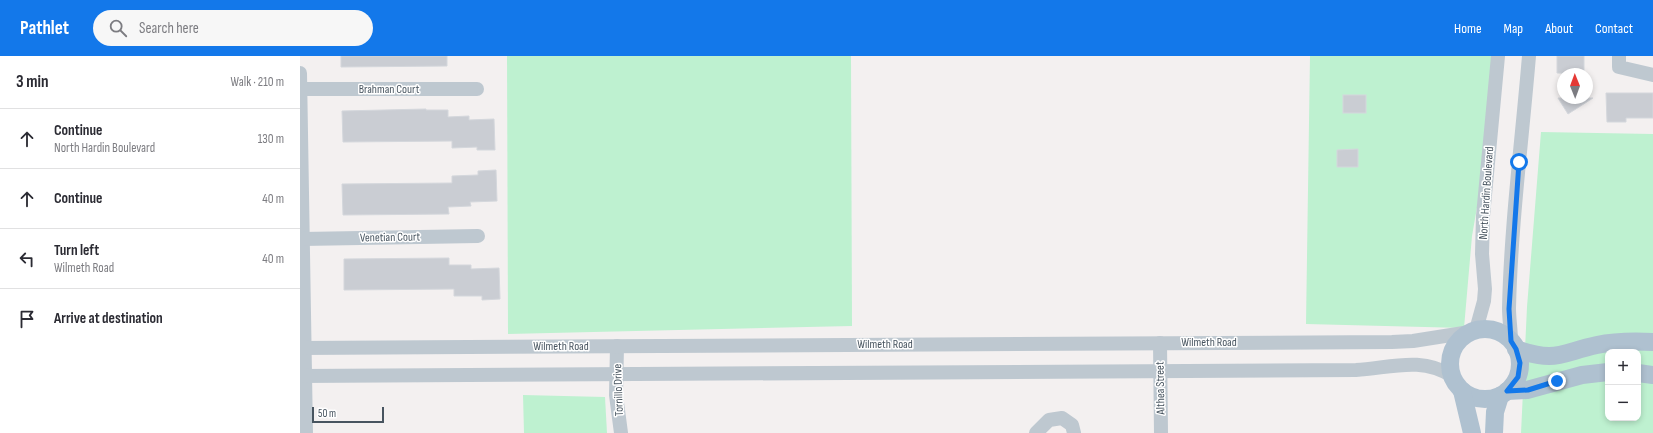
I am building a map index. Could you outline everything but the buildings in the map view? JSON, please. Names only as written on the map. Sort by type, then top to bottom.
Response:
[{"type":"main road","points":[[1472,433],[1462,391],[1452,376],[1449,365],[1452,351],[1460,339],[1473,331],[1494,330],[1501,333],[1514,345],[1536,355],[1548,357],[1624,341],[1653,342]]},
{"type":"main road","points":[[1494,433],[1495,412],[1503,394],[1514,384],[1520,370],[1519,356],[1514,345]]},
{"type":"main road","points":[[1462,391],[1475,398],[1482,399],[1528,390],[1582,375],[1605,372]]},
{"type":"main road","points":[[1641,373],[1653,375]]},
{"type":"street","name":"North Hardin Boulevard","points":[[1473,331],[1484,301],[1483,216],[1498,56]]},
{"type":"street","points":[[1514,345],[1509,309],[1519,162],[1529,56]]},
{"type":"street","points":[[1619,62],[1653,75]]},
{"type":"street","points":[[300,73],[302,376],[306,433]]},
{"type":"street","name":"Brahman Court","points":[[300,89],[477,89]]},
{"type":"street","name":"Venetian Court","points":[[302,239],[478,236]]},
{"type":"street","name":"Wilmeth Road","points":[[302,348],[1392,342],[1413,341],[1473,331]]},
{"type":"street","name":"Althea Street","points":[[1160,343],[1161,433]]},
{"type":"street","name":"Tornillo Drive","points":[[617,346],[616,395],[621,433]]},
{"type":"street","points":[[302,376],[1356,370],[1422,364],[1441,369],[1452,376]]},
{"type":"street","points":[[1036,433],[1049,420],[1062,418],[1072,426],[1074,433]]},
{"type":"green space","points":[[507,56],[851,56],[852,326],[508,334]]},
{"type":"green space","points":[[1310,56],[1499,56],[1493,116],[1472,236],[1464,328],[1306,324]]},
{"type":"green space","points":[[1541,132],[1653,134],[1653,433],[1521,433],[1527,307]]},
{"type":"green space","points":[[523,395],[605,397],[607,433],[524,433]]},
{"type":"route","points":[[1519,162],[1509,309],[1511,341],[1513,342],[1519,356],[1520,370],[1514,384],[1507,391],[1512,392],[1528,390],[1557,381]]}]
